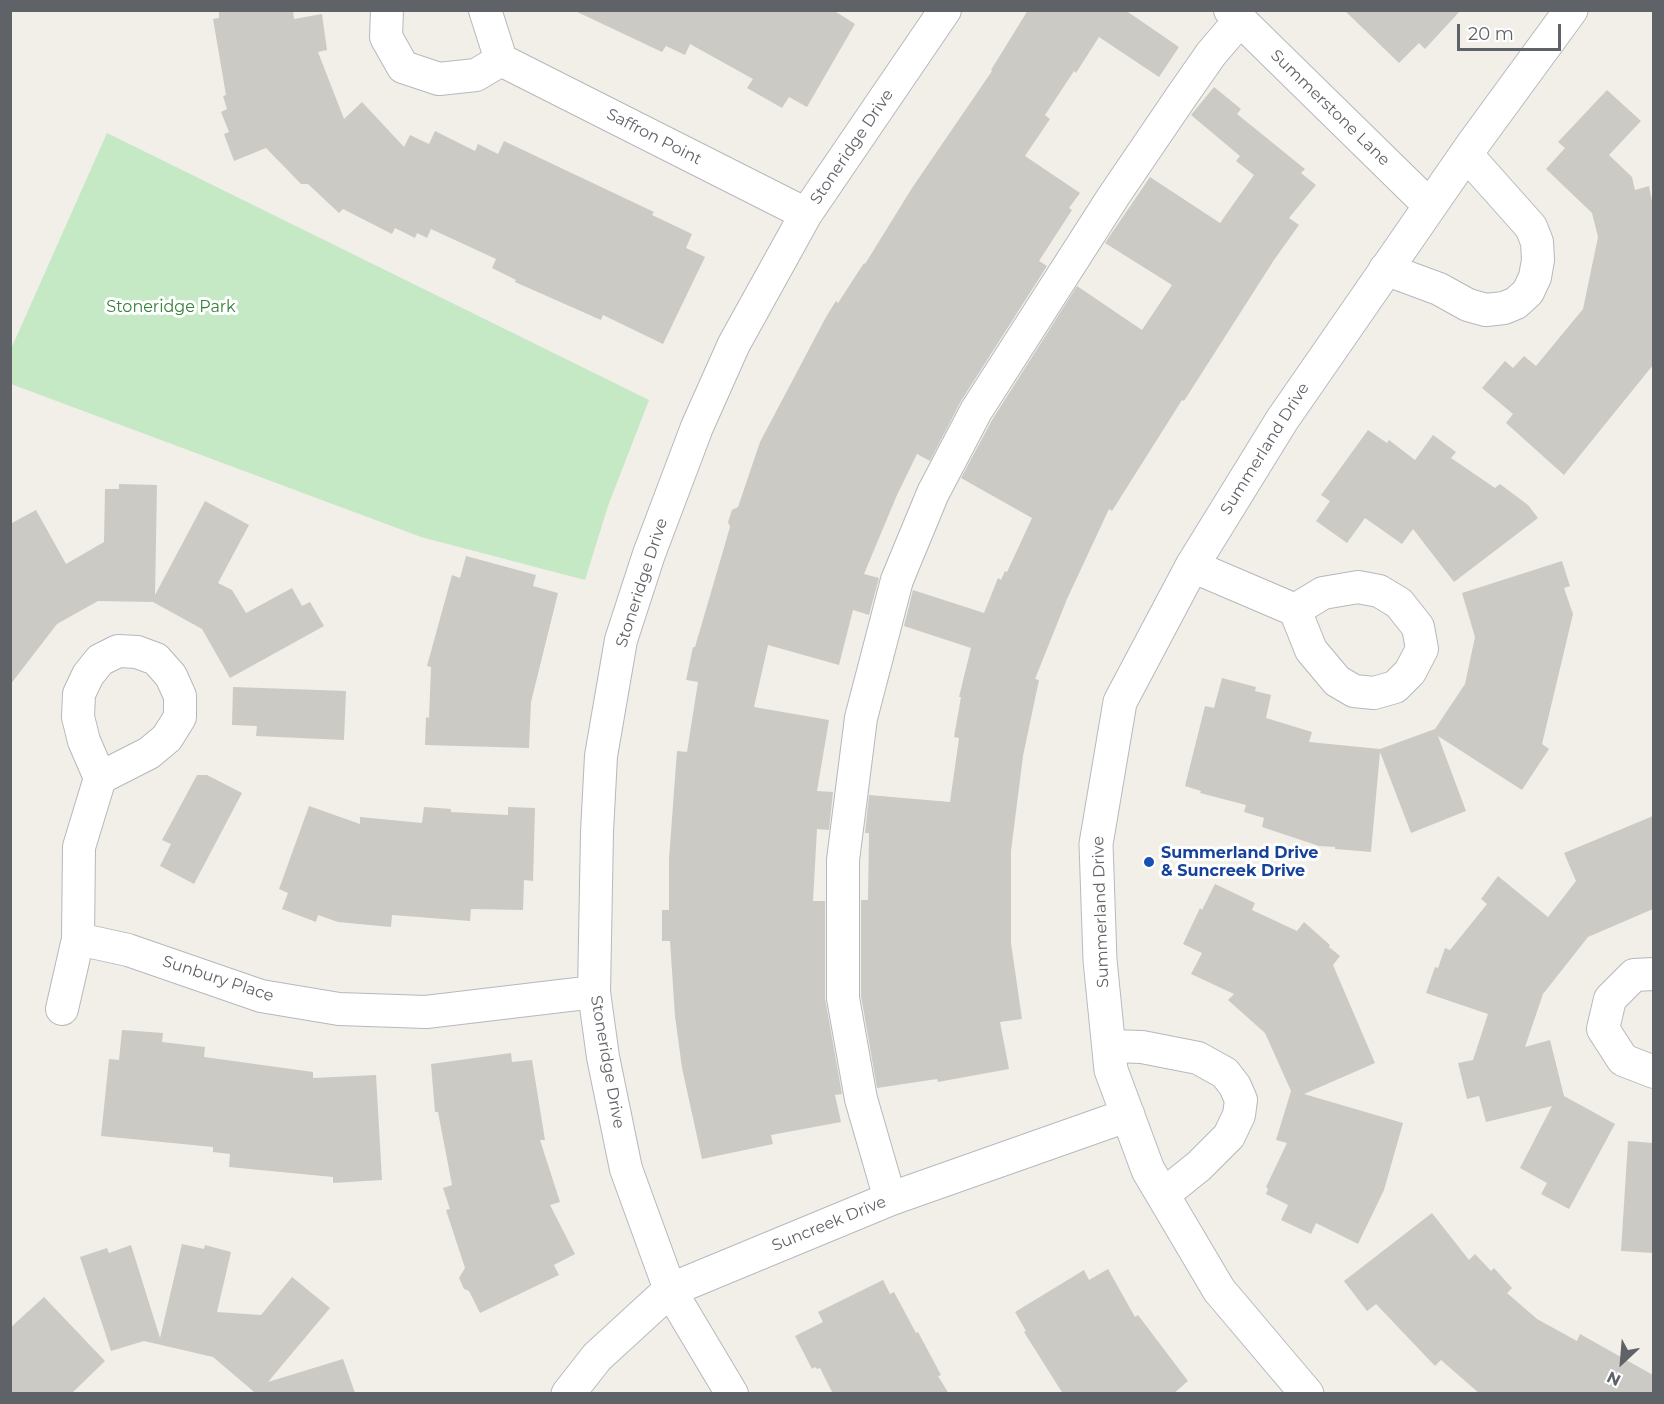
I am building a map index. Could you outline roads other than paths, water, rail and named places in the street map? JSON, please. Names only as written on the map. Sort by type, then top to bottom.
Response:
[{"type":"street","points":[[387,10],[386,37],[403,67],[439,79],[476,75],[501,60],[485,10]]},
{"type":"street","name":"Stoneridge Drive","points":[[732,1394],[670,1290],[626,1169],[603,1057],[594,992],[597,832],[602,756],[621,640],[649,554],[697,426],[734,344],[806,214],[945,10]]},
{"type":"street","name":"Summerland Drive","points":[[1307,1394],[1220,1290],[1148,1170],[1111,1071],[1100,960],[1096,844],[1118,712],[1120,702],[1192,566],[1282,420],[1466,154],[1571,10]]},
{"type":"street","points":[[890,1199],[861,1099],[843,998],[843,860],[861,718],[897,580],[933,493],[976,411],[1113,197],[1235,16]]},
{"type":"street","name":"Summerstone Lane","points":[[1235,16],[1430,206]]},
{"type":"street","name":"Saffron Point","points":[[501,60],[806,214]]},
{"type":"street","points":[[1385,269],[1439,289],[1468,305],[1486,310],[1504,308],[1516,303],[1528,292],[1536,277],[1538,260],[1537,242],[1531,227],[1466,154]]},
{"type":"street","points":[[1192,566],[1295,610]]},
{"type":"street","points":[[62,1009],[78,939],[79,847],[100,778]]},
{"type":"street","name":"Sunbury Place","points":[[78,939],[128,950],[261,996],[339,1009],[426,1012],[594,992]]},
{"type":"street","points":[[1653,974],[1634,975],[1610,999],[1603,1029],[1623,1060],[1653,1071]]},
{"type":"street","points":[[1109,1046],[1142,1047],[1197,1058],[1225,1073],[1235,1086],[1241,1100],[1239,1115],[1229,1136],[1199,1166],[1163,1195]]},
{"type":"street","name":"Suncreek Drive","points":[[568,1394],[597,1357],[670,1290],[890,1199],[1128,1115]]},
{"type":"place","name":"Summerland Drive & Suncreek Drive","points":[[1149,862]]},
{"type":"park label","name":"Stoneridge Park","points":[[171,307]]}]
